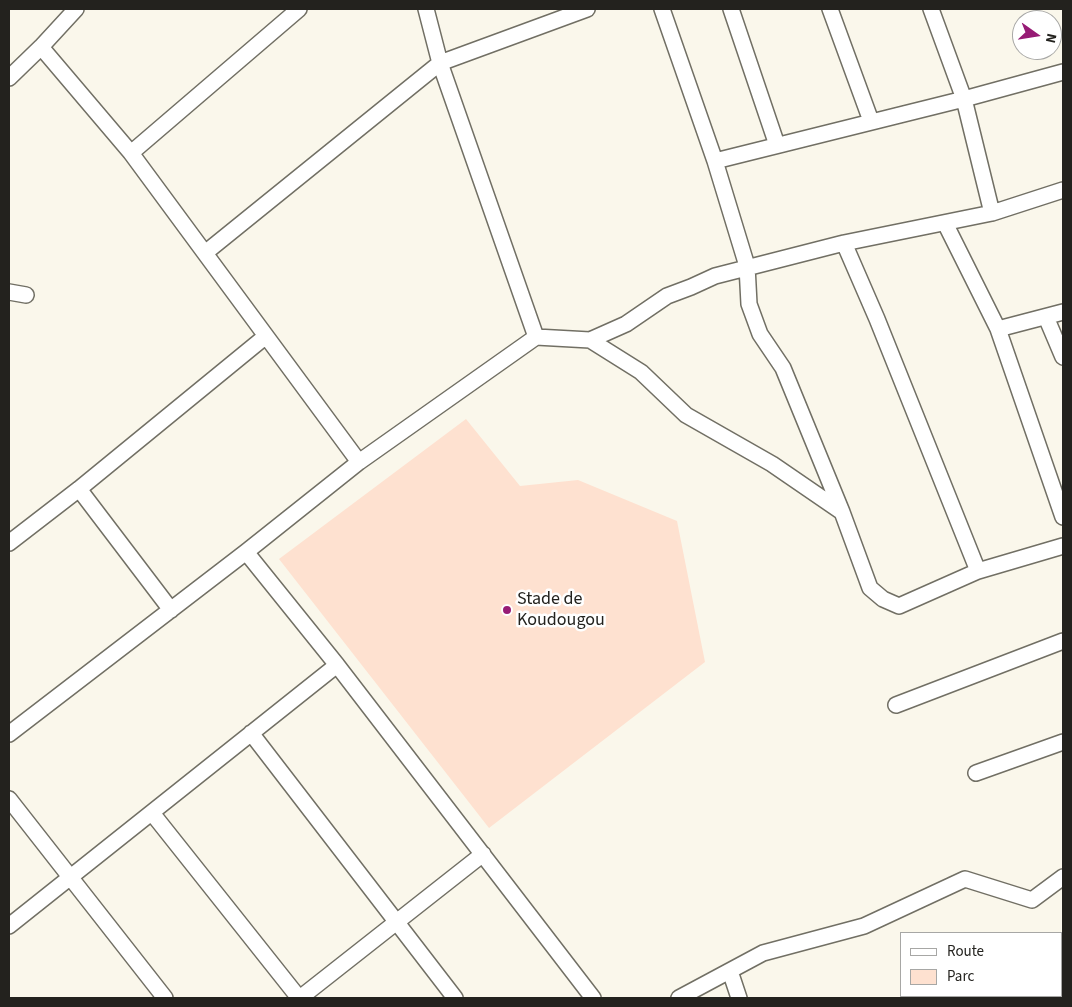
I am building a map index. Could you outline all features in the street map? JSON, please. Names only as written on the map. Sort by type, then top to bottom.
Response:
[{"type":"street","points":[[9,78],[76,9]]},
{"type":"street","points":[[130,152],[299,9]]},
{"type":"street","points":[[426,9],[440,63],[536,337]]},
{"type":"street","points":[[204,253],[440,63],[547,16],[587,9]]},
{"type":"street","points":[[662,9],[715,161],[747,266],[748,304],[760,334],[783,368],[842,512],[870,588],[883,599],[899,606],[978,571],[1063,546]]},
{"type":"street","points":[[731,9],[777,145]]},
{"type":"street","points":[[830,9],[871,121]]},
{"type":"street","points":[[931,9],[964,99],[992,213]]},
{"type":"street","points":[[41,47],[130,152],[359,462]]},
{"type":"street","points":[[715,161],[964,99],[1063,72]]},
{"type":"street","points":[[9,734],[246,552],[359,462],[536,337],[590,340],[626,324],[667,296],[691,288],[716,276],[747,266],[992,213],[1063,190]]},
{"type":"street","points":[[945,223],[998,329],[1063,517]]},
{"type":"street","points":[[844,244],[877,319],[978,571]]},
{"type":"street","points":[[9,292],[26,295]]},
{"type":"street","points":[[998,329],[1063,312]]},
{"type":"street","points":[[1046,317],[1063,357]]},
{"type":"street","points":[[9,543],[79,489],[266,336]]},
{"type":"street","points":[[590,340],[641,372],[686,415],[772,464],[842,512]]},
{"type":"street","points":[[79,489],[170,610]]},
{"type":"street","points":[[246,552],[337,665],[593,998]]},
{"type":"street","points":[[896,705],[1063,640]]},
{"type":"street","points":[[9,926],[337,665]]},
{"type":"street","points":[[251,733],[455,998]]},
{"type":"street","points":[[976,773],[1063,742]]},
{"type":"street","points":[[9,799],[166,998]]},
{"type":"street","points":[[152,813],[300,998],[483,854]]},
{"type":"street","points":[[679,998],[763,953],[864,926],[965,879],[1032,900],[1063,877]]},
{"type":"street","points":[[730,971],[739,998]]},
{"type":"green space","name":"Stade de Koudougou","points":[[466,419],[520,486],[578,480],[677,521],[705,662],[489,828],[279,559]]},
{"type":"place","name":"Stade de Koudougou","points":[[507,610]]}]
